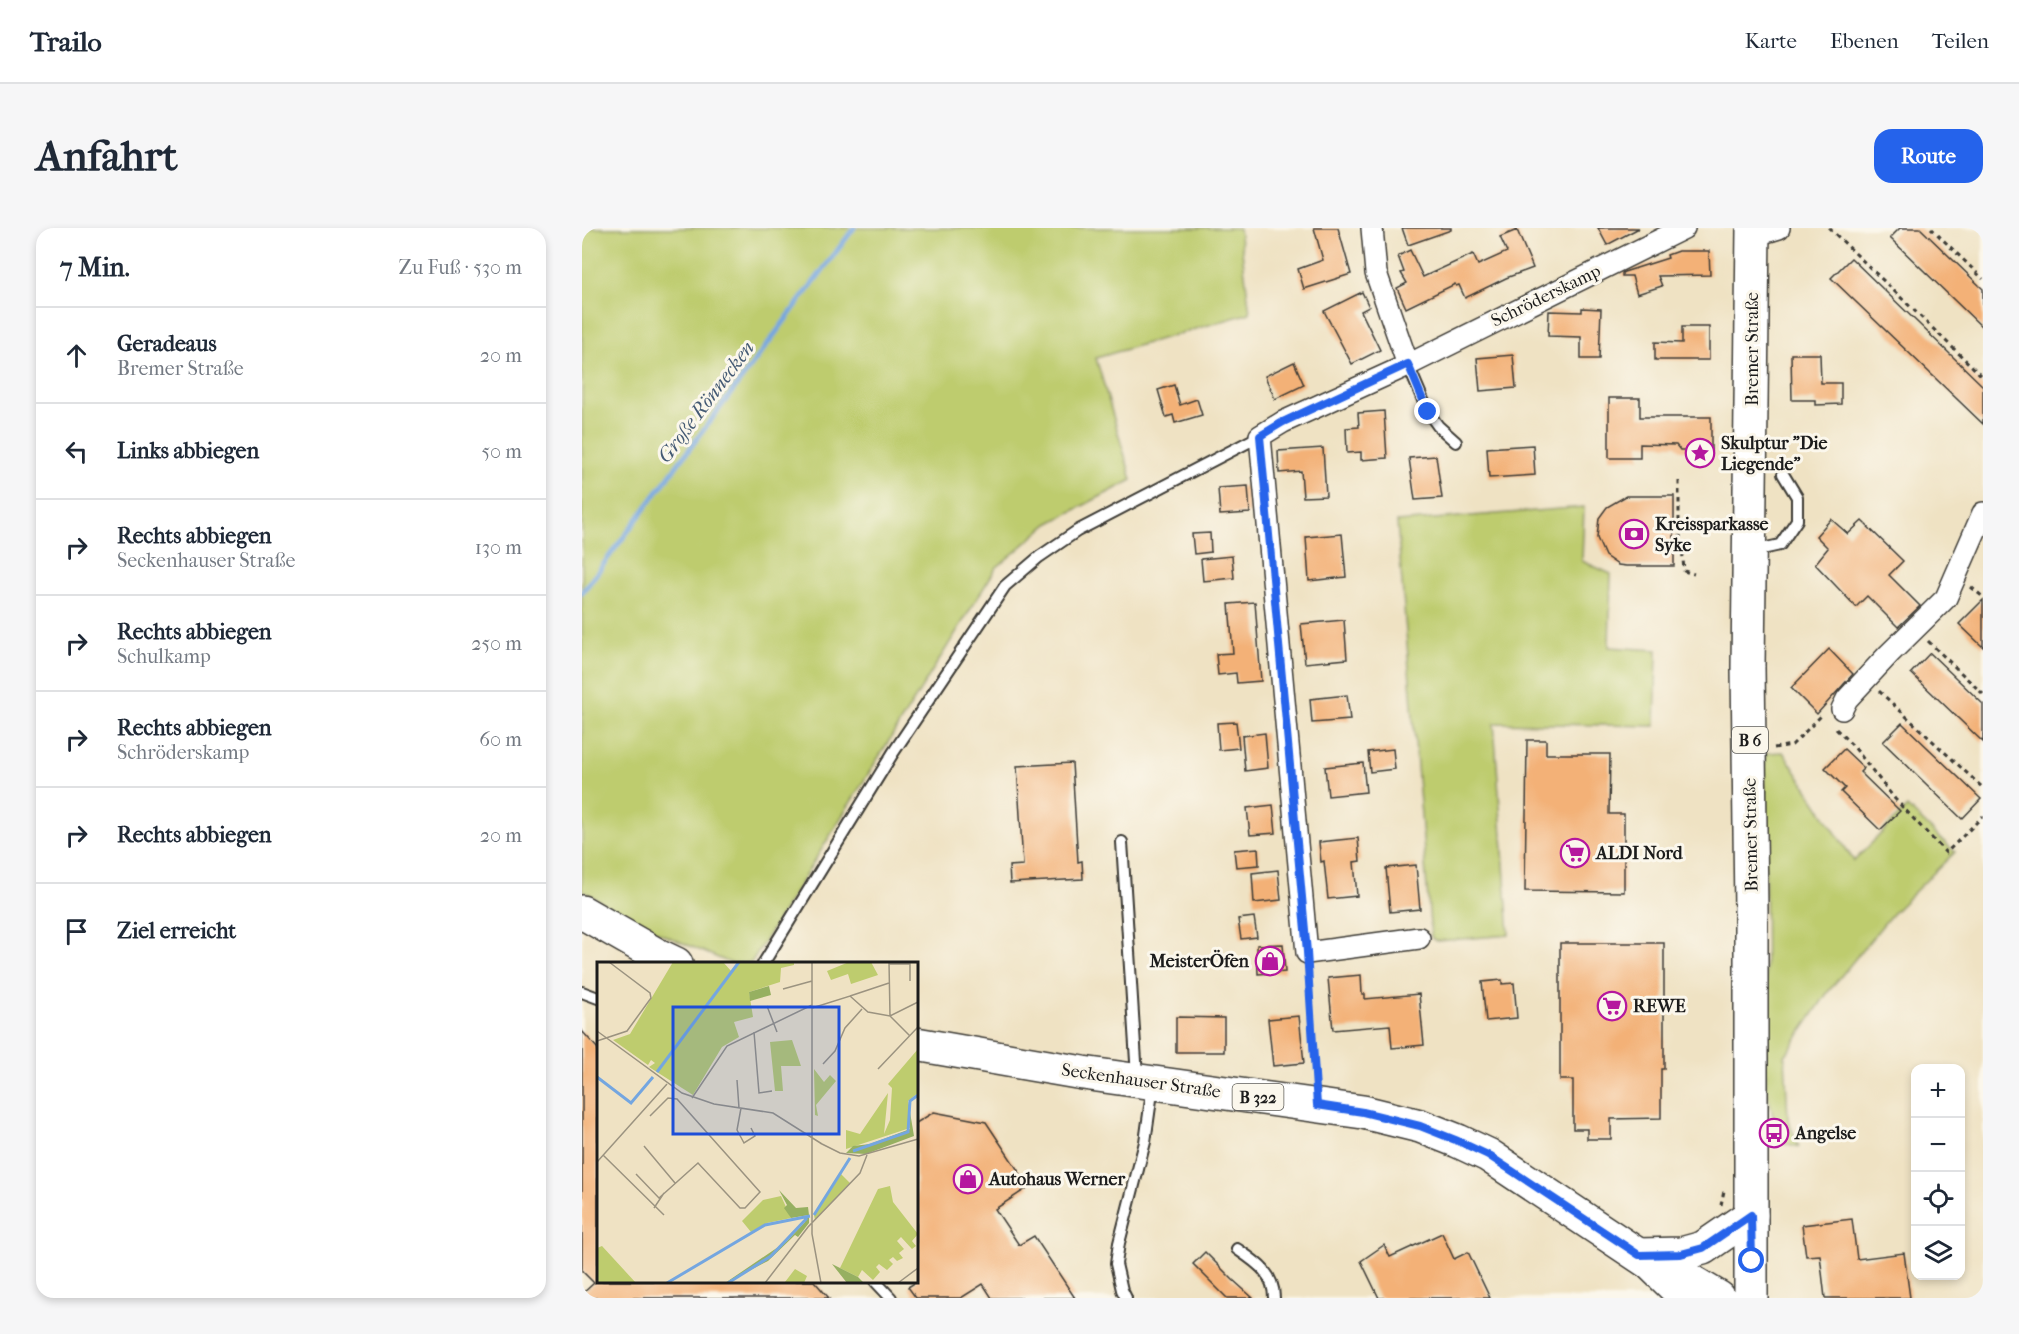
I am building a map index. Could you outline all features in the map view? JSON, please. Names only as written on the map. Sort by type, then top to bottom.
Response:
[{"type":"main road","name":"Bremer Straße","points":[[1751,1298],[1750,751],[1741,541],[1761,231]]},
{"type":"main road","points":[[582,912],[657,955],[674,962]]},
{"type":"main road","name":"Seckenhauser Straße","points":[[918,1044],[990,1058],[1363,1112],[1420,1126],[1488,1155],[1645,1259]]},
{"type":"main road","points":[[1645,1259],[1703,1248],[1751,1215]]},
{"type":"main road","points":[[1645,1259],[1686,1298]]},
{"type":"main road","name":"B 322","points":[[1645,1259],[1670,1269],[1719,1298]]},
{"type":"street","points":[[1372,228],[1376,273],[1408,364]]},
{"type":"street","name":"Schröderskamp","points":[[1260,436],[1283,422],[1408,364],[1684,228]]},
{"type":"street","points":[[1260,436],[1307,952],[1419,938]]},
{"type":"street","points":[[1836,716],[1847,699],[1946,598],[1983,513]]},
{"type":"lane","points":[[1408,364],[1428,412],[1438,426],[1456,442]]},
{"type":"lane","points":[[764,962],[893,753],[1005,586],[1039,557],[1077,531],[1260,436]]},
{"type":"lane","points":[[1741,541],[1780,545],[1797,520],[1797,497],[1783,474]]},
{"type":"lane","points":[[1122,842],[1145,1081],[1145,1142],[1119,1243],[1116,1264],[1126,1298]]},
{"type":"lane","points":[[582,992],[597,998]]},
{"type":"lane","points":[[1237,1249],[1268,1274],[1274,1287],[1274,1298]]},
{"type":"lane","points":[[878,1283],[891,1298]]},
{"type":"path","points":[[1829,228],[1983,377]]},
{"type":"path","points":[[1930,228],[1983,279]]},
{"type":"path","points":[[1679,481],[1679,530],[1683,571],[1694,574]]},
{"type":"path","points":[[1672,530],[1741,541]]},
{"type":"path","points":[[1915,628],[1983,694]]},
{"type":"path","points":[[1866,679],[1983,788]]},
{"type":"path","points":[[1750,751],[1792,745],[1823,714],[1836,716],[1854,747],[1895,800],[1946,853],[1983,816]]},
{"type":"path","points":[[1307,952],[1317,1105]]},
{"type":"green space","points":[[582,228],[1239,228],[1250,313],[1096,358],[1132,480],[1048,524],[996,568],[752,962],[728,962],[638,924],[582,890]]},
{"type":"green space","points":[[1584,507],[1582,561],[1611,574],[1609,647],[1657,650],[1655,726],[1494,723],[1509,935],[1437,941],[1431,937],[1397,522]]},
{"type":"green space","points":[[1783,752],[1854,861],[1907,807],[1955,852],[1891,915],[1828,992],[1785,1056],[1788,1120],[1799,1147],[1777,1141],[1775,1122],[1766,1089],[1765,753]]},
{"type":"building","points":[[1314,228],[1338,228],[1351,274],[1304,289],[1298,269],[1323,260]]},
{"type":"building","points":[[1402,228],[1451,228],[1451,230],[1408,245]]},
{"type":"building","points":[[1598,228],[1639,228],[1607,245]]},
{"type":"building","points":[[1900,228],[1920,228],[1983,289],[1983,328],[1890,238]]},
{"type":"building","points":[[1517,230],[1533,268],[1465,298],[1459,285],[1455,284],[1406,308],[1397,288],[1407,283],[1401,273],[1404,272],[1398,256],[1410,250],[1423,277],[1473,254],[1478,265],[1507,252],[1500,237]]},
{"type":"building","points":[[1678,251],[1709,251],[1710,275],[1658,276],[1662,286],[1637,294],[1632,276],[1622,276],[1624,272],[1668,258],[1667,255]]},
{"type":"building","points":[[1851,258],[1983,386],[1983,424],[1831,278]]},
{"type":"building","points":[[1362,292],[1369,307],[1361,311],[1380,350],[1352,364],[1324,311]]},
{"type":"building","points":[[1582,308],[1601,309],[1599,359],[1581,359],[1581,337],[1548,336],[1549,311],[1582,312]]},
{"type":"building","points":[[1682,327],[1709,327],[1709,360],[1655,360],[1655,342],[1682,343]]},
{"type":"building","points":[[1791,354],[1820,354],[1821,383],[1841,383],[1841,404],[1816,405],[1816,400],[1792,400]]},
{"type":"building","points":[[1513,355],[1516,388],[1480,391],[1477,358]]},
{"type":"building","points":[[1294,362],[1304,385],[1275,399],[1265,376]]},
{"type":"building","points":[[1174,385],[1180,405],[1197,399],[1202,415],[1175,423],[1173,415],[1166,417],[1158,390]]},
{"type":"building","points":[[1609,398],[1640,398],[1640,417],[1711,417],[1711,450],[1680,450],[1676,445],[1640,444],[1640,458],[1609,458]]},
{"type":"building","points":[[1384,411],[1387,458],[1361,460],[1361,452],[1347,453],[1346,428],[1359,427],[1358,413]]},
{"type":"building","points":[[1533,445],[1535,475],[1489,478],[1487,448]]},
{"type":"building","points":[[1323,448],[1326,496],[1303,497],[1301,471],[1279,473],[1278,451]]},
{"type":"building","points":[[1436,456],[1442,498],[1415,500],[1409,458]]},
{"type":"building","points":[[1248,486],[1250,513],[1220,515],[1218,488]]},
{"type":"building","name":"Kreissparkasse Syke","points":[[1626,496],[1674,496],[1674,566],[1618,565],[1605,556],[1597,538],[1599,518],[1607,507]]},
{"type":"building","points":[[1831,519],[1848,534],[1862,521],[1903,561],[1889,575],[1920,606],[1898,627],[1867,596],[1856,607],[1815,564],[1828,548],[1816,536]]},
{"type":"building","points":[[1210,533],[1211,552],[1194,554],[1192,534]]},
{"type":"building","points":[[1342,534],[1346,577],[1309,581],[1306,537]]},
{"type":"building","points":[[1232,556],[1234,578],[1203,581],[1201,559]]},
{"type":"building","points":[[1983,600],[1983,647],[1959,624]]},
{"type":"building","points":[[1255,602],[1261,681],[1237,683],[1236,673],[1218,675],[1216,654],[1233,653],[1229,604]]},
{"type":"building","points":[[1344,620],[1347,659],[1305,663],[1301,624]]},
{"type":"building","points":[[1829,649],[1853,674],[1817,714],[1791,688]]},
{"type":"building","points":[[1930,653],[1983,704],[1983,742],[1911,673]]},
{"type":"building","points":[[1347,695],[1350,720],[1312,723],[1310,699]]},
{"type":"building","points":[[1236,722],[1239,748],[1219,750],[1217,723]]},
{"type":"building","points":[[1902,723],[1981,799],[1962,819],[1883,742]]},
{"type":"building","points":[[1265,733],[1268,768],[1245,771],[1242,736]]},
{"type":"building","name":"ALDI Nord","points":[[1527,740],[1546,740],[1546,754],[1610,754],[1609,814],[1624,814],[1624,892],[1525,891]]},
{"type":"building","points":[[1393,749],[1395,769],[1370,772],[1368,752]]},
{"type":"building","points":[[1844,749],[1864,768],[1860,772],[1900,811],[1880,830],[1841,792],[1845,788],[1825,768]]},
{"type":"building","points":[[1072,763],[1078,862],[1082,861],[1083,879],[1010,883],[1009,866],[1023,865],[1017,766]]},
{"type":"building","points":[[1363,763],[1366,792],[1328,796],[1325,767]]},
{"type":"building","points":[[1273,805],[1276,833],[1250,835],[1247,808]]},
{"type":"building","points":[[1358,838],[1360,861],[1354,862],[1357,896],[1328,899],[1324,861],[1321,862],[1319,842]]},
{"type":"building","points":[[1258,848],[1259,865],[1236,867],[1234,850]]},
{"type":"building","points":[[1416,865],[1420,909],[1390,912],[1386,868]]},
{"type":"building","points":[[1278,870],[1281,900],[1254,903],[1252,873]]},
{"type":"building","points":[[1254,917],[1257,937],[1241,939],[1238,919]]},
{"type":"building","name":"REWE","points":[[1560,943],[1664,943],[1664,1069],[1661,1069],[1661,1118],[1611,1119],[1611,1139],[1587,1139],[1587,1129],[1573,1129],[1573,1080],[1560,1080]]},
{"type":"building","points":[[1283,944],[1285,972],[1258,974],[1257,945]]},
{"type":"building","points":[[1361,975],[1362,994],[1365,994],[1365,999],[1419,994],[1424,1045],[1392,1048],[1390,1025],[1333,1030],[1328,978]]},
{"type":"building","points":[[1502,980],[1502,984],[1514,983],[1517,1018],[1486,1021],[1482,982]]},
{"type":"building","points":[[1299,1016],[1304,1063],[1273,1066],[1268,1019]]},
{"type":"building","points":[[1176,1017],[1224,1018],[1224,1052],[1176,1052]]},
{"type":"building","points":[[582,1031],[597,1048],[597,1283],[816,1283],[829,1298],[582,1298],[582,1294],[594,1283],[582,1271]]},
{"type":"building","points":[[934,1112],[986,1122],[1029,1187],[995,1209],[1019,1245],[1034,1236],[1075,1298],[992,1298],[983,1284],[961,1298],[916,1298],[908,1287],[918,1283],[918,1122]]},
{"type":"building","points":[[1852,1219],[1857,1259],[1904,1253],[1910,1298],[1825,1298],[1820,1255],[1806,1256],[1802,1225]]},
{"type":"building","points":[[1442,1233],[1454,1259],[1468,1252],[1490,1298],[1379,1298],[1361,1261],[1384,1245],[1390,1257]]},
{"type":"building","points":[[1205,1252],[1253,1298],[1227,1298],[1193,1264]]},
{"type":"waterway","name":"Große Rönnecken","points":[[582,593],[854,228]]},
{"type":"place","name":"Skulptur \"Die Liegende\"","points":[[1700,453]]},
{"type":"place","name":"Kreissparkasse Syke","points":[[1634,534]]},
{"type":"place","name":"ALDI Nord","points":[[1575,853]]},
{"type":"place","name":"MeisterÖfen","points":[[1270,961]]},
{"type":"place","name":"REWE","points":[[1612,1006]]},
{"type":"place","name":"Angelse","points":[[1774,1133]]},
{"type":"place","name":"Autohaus Werner","points":[[968,1179]]},
{"type":"route","points":[[1428,412],[1408,364],[1283,422],[1260,436],[1307,952],[1317,1105],[1363,1112],[1420,1126],[1458,1141],[1488,1155],[1639,1255],[1664,1256],[1703,1248],[1751,1215],[1752,1261]]}]
